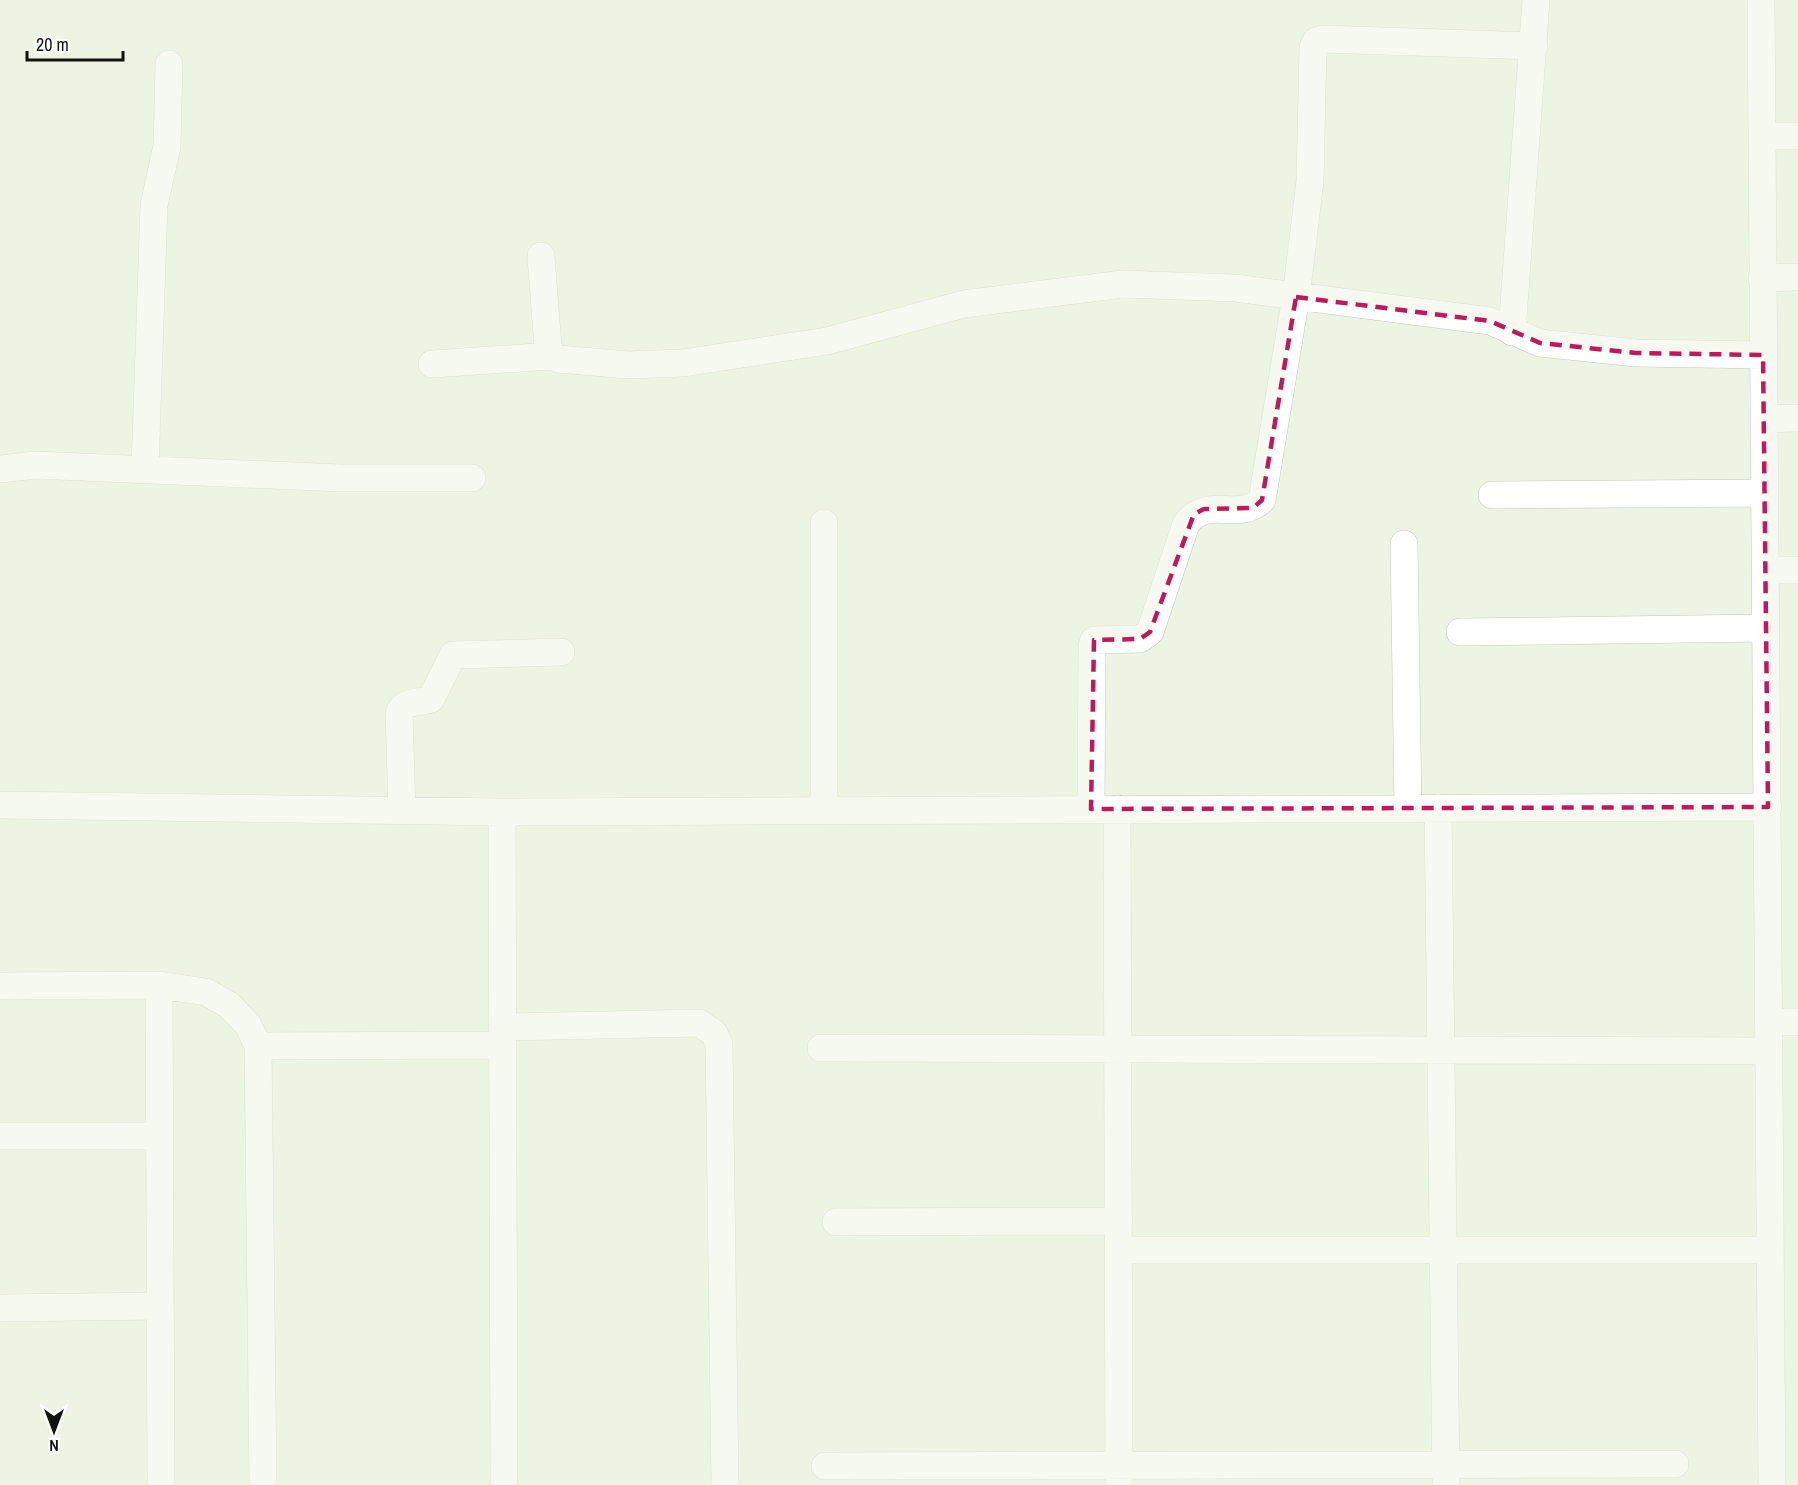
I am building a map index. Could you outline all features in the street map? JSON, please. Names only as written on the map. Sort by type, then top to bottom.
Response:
[{"type":"street","points":[[1512,332],[1536,0]]},
{"type":"street","points":[[1761,0],[1772,1485]]},
{"type":"street","points":[[1119,1476],[1119,1050],[1092,646],[1095,640],[1140,639],[1150,632],[1186,524],[1194,514],[1204,509],[1240,511],[1253,508],[1262,500],[1296,297],[1310,181],[1313,48],[1316,41],[1323,39],[1534,46]]},
{"type":"street","points":[[145,469],[154,205],[167,146],[169,64]]},
{"type":"street","points":[[1762,136],[1798,135]]},
{"type":"street","points":[[541,256],[548,346],[552,356]]},
{"type":"street","points":[[1762,278],[1798,277]]},
{"type":"street","points":[[432,364],[552,356],[558,359],[628,365],[683,363],[827,341],[964,304],[1123,284],[1235,288],[1490,321],[1540,343],[1636,353],[1763,355]]},
{"type":"street","points":[[1764,419],[1798,418]]},
{"type":"street","points":[[0,469],[34,465],[341,478],[472,478]]},
{"type":"street","points":[[1492,495],[1764,493]]},
{"type":"street","points":[[824,523],[824,809]]},
{"type":"street","points":[[1404,544],[1408,808]]},
{"type":"street","points":[[1765,570],[1798,570]]},
{"type":"street","points":[[1460,632],[1765,628]]},
{"type":"street","points":[[402,810],[399,713],[402,706],[408,703],[431,699],[453,655],[561,652]]},
{"type":"street","points":[[0,805],[502,812],[1768,807]]},
{"type":"street","points":[[1438,808],[1446,1476]]},
{"type":"street","points":[[502,812],[504,1485]]},
{"type":"street","points":[[0,986],[159,985],[206,992],[229,1005],[248,1025],[258,1046],[263,1485]]},
{"type":"street","points":[[159,985],[161,1485]]},
{"type":"street","points":[[1768,1022],[1798,1022]]},
{"type":"street","points":[[258,1046],[502,1036],[699,1023],[714,1033],[719,1044],[725,1485]]},
{"type":"street","points":[[821,1048],[1769,1051]]},
{"type":"street","points":[[0,1136],[160,1136]]},
{"type":"street","points":[[836,1222],[1119,1221]]},
{"type":"street","points":[[1119,1250],[1442,1248],[1770,1250]]},
{"type":"street","points":[[0,1308],[160,1306]]},
{"type":"street","points":[[825,1466],[1119,1476],[1446,1476],[1675,1464]]},
{"type":"highlighted area","points":[[1296,297],[1490,321],[1540,343],[1636,353],[1763,355],[1768,807],[1091,809],[1094,640],[1140,639],[1150,632],[1194,514],[1204,509],[1253,508],[1262,500]]}]
